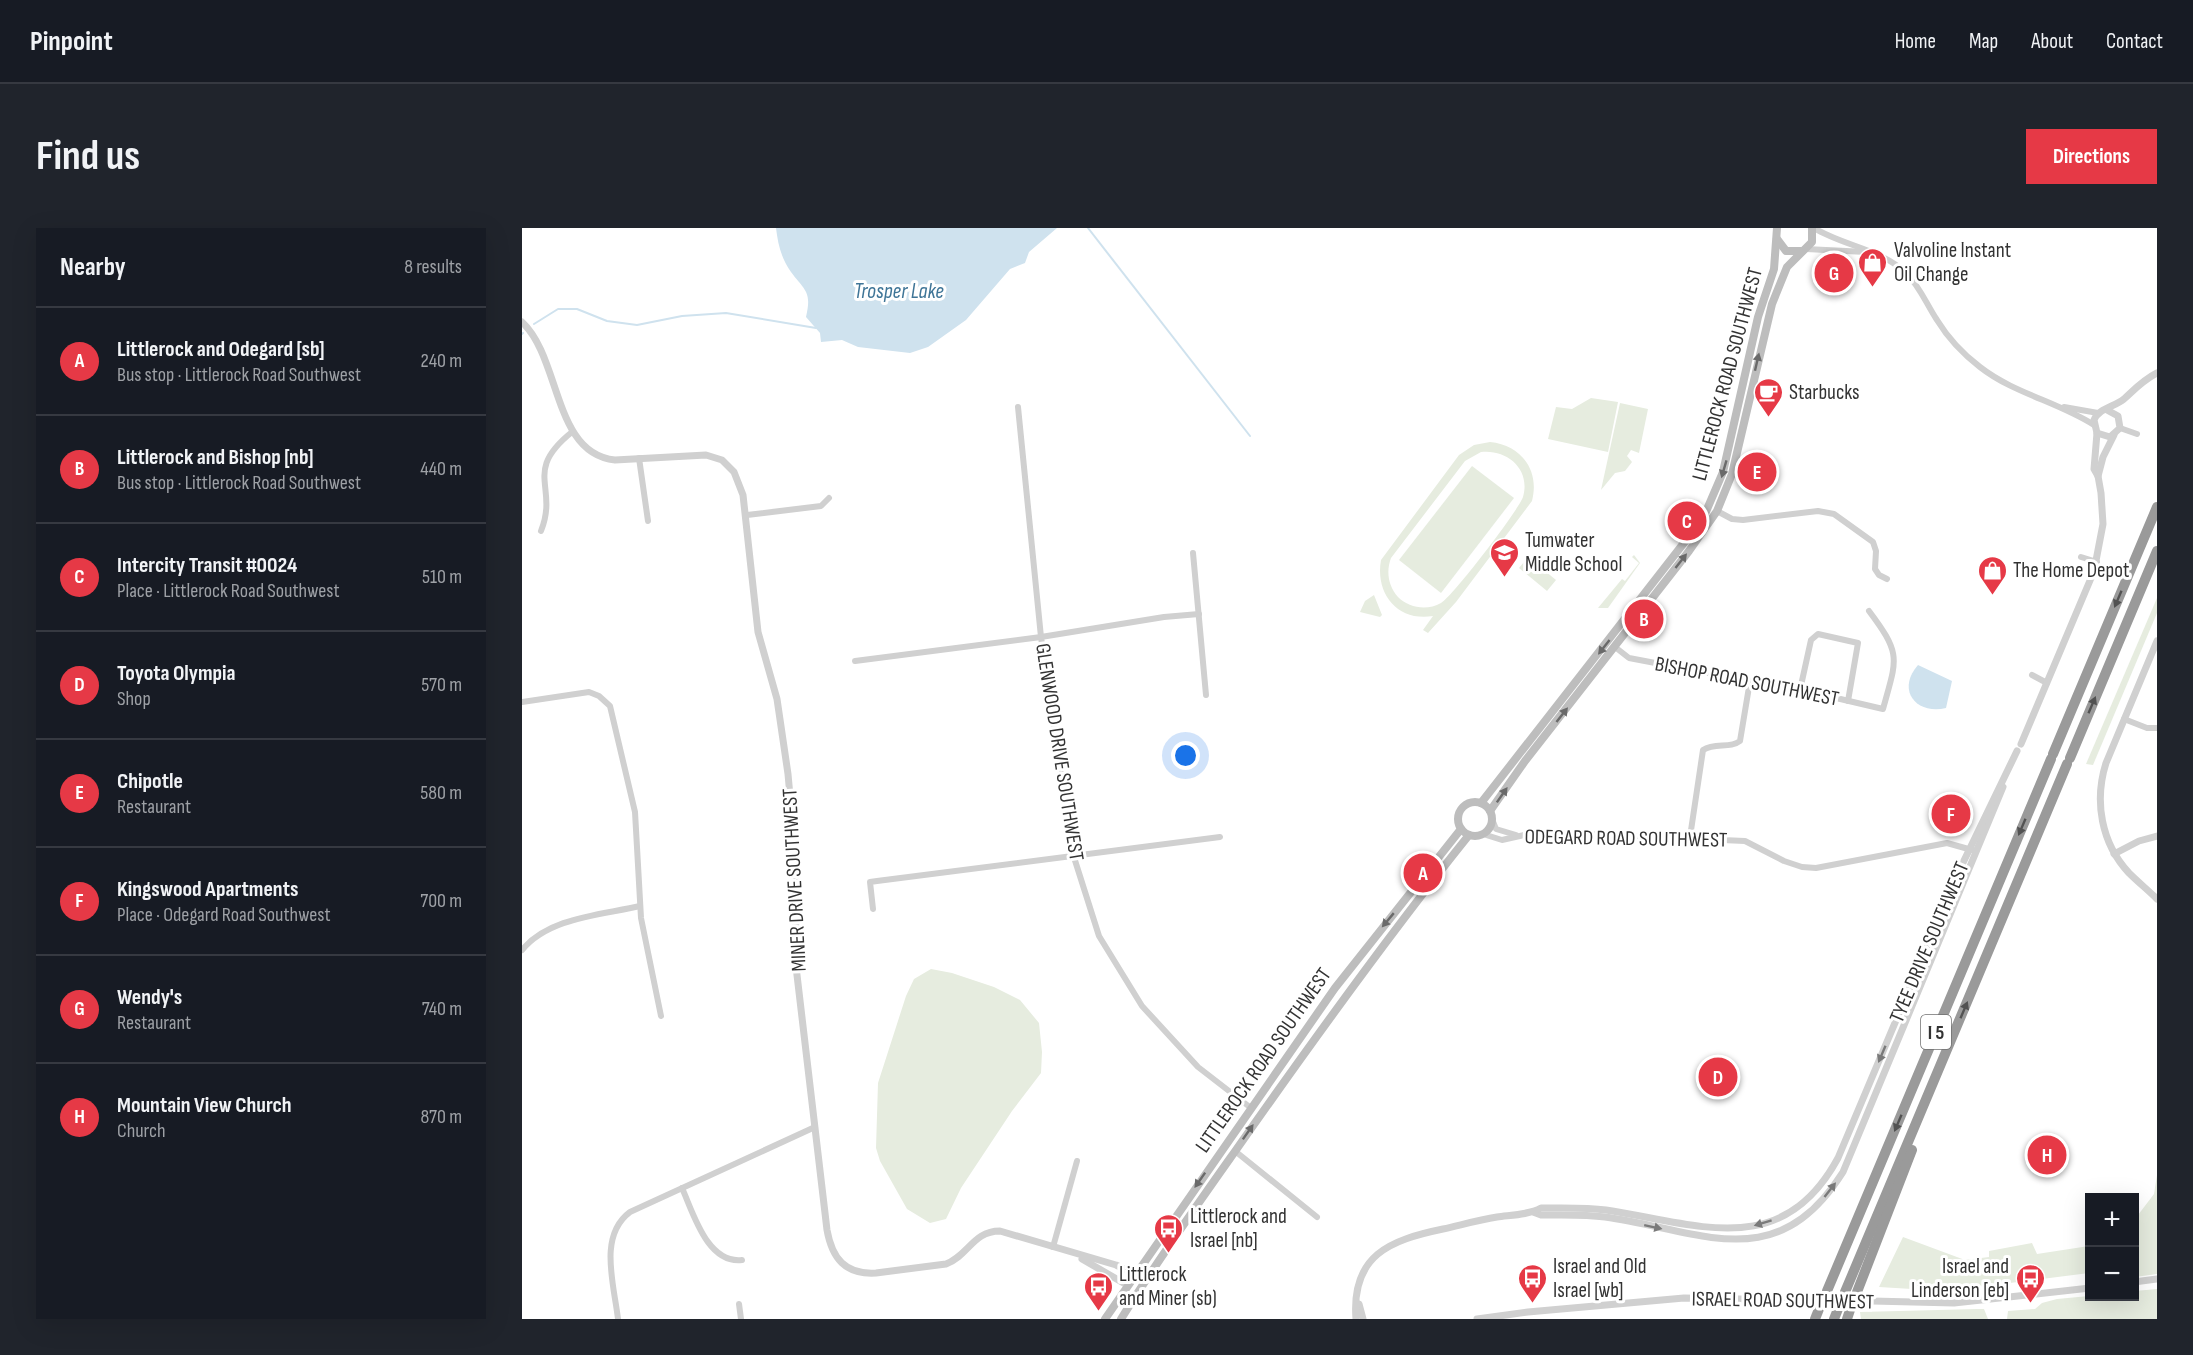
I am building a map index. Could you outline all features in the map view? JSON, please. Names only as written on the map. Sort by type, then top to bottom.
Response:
[{"type":"highway","name":"I 5","points":[[1827,1291],[2157,507]]},
{"type":"highway","name":"I 5","points":[[1845,1292],[2157,551]]},
{"type":"highway","points":[[1857,1292],[1921,1129],[1942,1064]]},
{"type":"main road","name":"LITTLEROCK ROAD SOUTHWEST","points":[[1483,834],[1491,825],[1491,815],[1526,761],[1689,551],[1716,511],[1732,474],[1772,304],[1787,267],[1812,242],[1813,228]]},
{"type":"main road","name":"LITTLEROCK ROAD SOUTHWEST","points":[[1777,232],[1786,251],[1805,250]]},
{"type":"main road","name":"LITTLEROCK ROAD SOUTHWEST","points":[[1465,832],[1458,819],[1461,808],[1470,802],[1481,803],[1687,539],[1711,502],[1723,472],[1758,317],[1774,269],[1777,232]]},
{"type":"main road","points":[[1481,803],[1491,815]]},
{"type":"main road","name":"LITTLEROCK ROAD SOUTHWEST","points":[[1106,1319],[1134,1274],[1364,948],[1465,832]]},
{"type":"main road","name":"LITTLEROCK ROAD SOUTHWEST","points":[[1121,1319],[1236,1150],[1465,832]]},
{"type":"main road","points":[[1465,832],[1483,834]]},
{"type":"street","points":[[1813,228],[1829,238],[1882,256],[1907,274],[1947,334],[1981,369],[1999,380],[2064,407],[2094,425],[2097,433],[2094,462],[2098,476],[2103,524],[2097,562],[2048,683],[2020,744]]},
{"type":"street","points":[[1805,250],[1867,252]]},
{"type":"street","name":"MINER DRIVE SOUTHWEST","points":[[522,322],[539,346],[572,432],[586,449],[602,458],[706,455],[722,459],[734,472],[743,495],[758,632],[777,699],[788,774],[797,873],[795,958],[829,1244],[844,1267],[866,1274],[946,1263],[957,1258],[973,1240],[990,1231],[1116,1265],[1134,1274]]},
{"type":"street","points":[[2064,407],[2098,413],[2107,410],[2124,399],[2143,380],[2157,373]]},
{"type":"street","points":[[2098,476],[2103,457],[2120,428],[2124,399]]},
{"type":"street","name":"GLENWOOD DRIVE SOUTHWEST","points":[[1018,407],[1041,637],[1074,856],[1099,936],[1142,1006],[1198,1067],[1251,1108]]},
{"type":"street","points":[[2107,410],[2115,412],[2120,420]]},
{"type":"street","points":[[2094,425],[2098,413]]},
{"type":"street","points":[[2120,428],[2138,434]]},
{"type":"street","points":[[541,531],[545,520],[543,470],[546,457],[551,448],[572,432]]},
{"type":"street","points":[[2097,433],[2105,437],[2114,435]]},
{"type":"street","points":[[639,458],[648,520]]},
{"type":"street","points":[[747,515],[821,506],[829,498]]},
{"type":"street","points":[[1716,511],[1732,519],[1743,520],[1818,511],[1834,514],[1873,542],[1876,551],[1875,569],[1879,575],[1887,579]]},
{"type":"street","points":[[1193,553],[1206,695]]},
{"type":"street","points":[[2080,557],[2097,562]]},
{"type":"street","name":"BISHOP ROAD SOUTHWEST","points":[[1615,647],[1629,658],[1800,690],[1883,709],[1896,660],[1891,641],[1869,611]]},
{"type":"street","points":[[855,661],[1199,614]]},
{"type":"street","points":[[1800,690],[1811,640],[1818,634],[1852,640],[1858,643],[1848,701]]},
{"type":"street","points":[[2157,641],[2106,763],[2100,789],[2101,818],[2114,854],[2130,874],[2157,899]]},
{"type":"street","points":[[2032,675],[2048,683]]},
{"type":"street","points":[[1690,837],[1703,750],[1710,745],[1732,745],[1740,741],[1750,681]]},
{"type":"street","points":[[522,702],[589,692],[599,696],[610,706],[635,812],[640,906],[661,1016]]},
{"type":"street","points":[[2124,719],[2148,728],[2157,728]]},
{"type":"street","name":"TYEE DRIVE SOUTHWEST","points":[[1356,1319],[1357,1299],[1366,1268],[1381,1250],[1404,1237],[1533,1212],[1541,1208],[1603,1210],[1730,1230],[1777,1219],[1805,1202],[1827,1178],[1838,1158],[1969,849],[2017,751],[1843,1172],[1826,1196],[1812,1209],[1772,1233],[1732,1240],[1712,1240],[1605,1217],[1541,1215],[1533,1212]]},
{"type":"street","points":[[1491,815],[1496,828],[1517,835]]},
{"type":"street","name":"ODEGARD ROAD SOUTHWEST","points":[[1483,834],[1502,840],[1538,832],[1690,837],[1748,842],[1784,861],[1802,867],[1847,863],[1947,843],[1977,852]]},
{"type":"street","points":[[2114,854],[2139,841],[2157,836]]},
{"type":"street","points":[[873,909],[870,882],[1220,837]]},
{"type":"street","points":[[522,950],[539,934],[555,926],[640,906]]},
{"type":"street","points":[[618,1319],[610,1247],[615,1226],[630,1212],[815,1127]]},
{"type":"street","points":[[1236,1150],[1317,1216]]},
{"type":"street","points":[[1053,1247],[1077,1161]]},
{"type":"street","points":[[682,1188],[707,1242],[722,1255],[742,1260]]},
{"type":"street","name":"MINER DRIVE SOUTHWEST","points":[[1075,1254],[1127,1285]]},
{"type":"street","points":[[2139,1281],[2157,1279]]},
{"type":"street","name":"ISRAEL ROAD SOUTHWEST","points":[[1477,1319],[1684,1298],[1954,1303],[2085,1289]]},
{"type":"street","points":[[1357,1299],[1363,1319]]},
{"type":"street","points":[[739,1304],[741,1319]]},
{"type":"shaded area","points":[[1591,398],[1618,402],[1608,452],[1548,439],[1556,407],[1572,409]]},
{"type":"shaded area","points":[[1620,403],[1648,409],[1639,453],[1631,450],[1627,456],[1632,462],[1625,471],[1615,473],[1601,490]]},
{"type":"shaded area","points":[[1490,442],[1501,444],[1519,454],[1526,461],[1533,479],[1532,501],[1456,602],[1428,633],[1423,630],[1433,616],[1420,617],[1399,610],[1385,594],[1380,572],[1381,560],[1459,455],[1474,445]],"holes":[[[1481,452],[1491,452],[1508,458],[1520,470],[1525,487],[1519,505],[1448,597],[1441,603],[1430,607],[1407,604],[1398,597],[1390,583],[1388,573],[1391,558],[1465,461]]]},
{"type":"shaded area","points":[[1472,466],[1514,498],[1441,593],[1399,560]]},
{"type":"shaded area","points":[[1634,555],[1640,563],[1608,608],[1598,608],[1639,563],[1632,557]]},
{"type":"shaded area","points":[[1528,557],[1556,580],[1547,591],[1519,568]]},
{"type":"shaded area","points":[[1374,595],[1382,615],[1380,617],[1360,612],[1365,601]]},
{"type":"shaded area","points":[[2157,598],[2157,613],[2093,765],[2086,764]]},
{"type":"shaded area","points":[[931,969],[952,973],[994,987],[1020,1000],[1039,1023],[1042,1052],[1041,1073],[1012,1111],[961,1188],[946,1219],[930,1223],[907,1209],[880,1161],[876,1148],[878,1083],[906,996],[914,979]]},
{"type":"shaded area","points":[[2157,1175],[2157,1274],[2139,1276],[2139,1214],[2154,1194]]},
{"type":"shaded area","points":[[1903,1237],[1965,1260],[1989,1257],[1989,1251],[2032,1243],[2037,1254],[2085,1247],[2085,1274],[1945,1291],[1879,1287]]},
{"type":"shaded area","points":[[2157,1289],[2157,1319],[2007,1319],[2008,1311],[2035,1309],[2042,1303],[2057,1299],[2085,1296],[2085,1301],[2139,1301],[2139,1291]]},
{"type":"shaded area","points":[[1984,1309],[1988,1319],[1861,1319],[1860,1312]]},
{"type":"water","name":"Trosper Lake","points":[[776,228],[1057,228],[1029,252],[1025,263],[1010,269],[966,320],[928,347],[910,353],[858,347],[842,340],[821,342],[820,333],[806,317],[808,296],[785,261]]},
{"type":"water","points":[[1918,665],[1952,681],[1946,708],[1926,708],[1913,698],[1909,691],[1909,683]]},
{"type":"waterway","points":[[1088,228],[1250,436]]},
{"type":"waterway","points":[[534,324],[558,309],[577,309],[607,321],[637,325],[682,316],[726,313],[816,328]]},
{"type":"place","name":"Wendy's","points":[[1834,273]]},
{"type":"place","name":"Valvoline Instant Oil Change","points":[[1873,288]]},
{"type":"place","name":"Starbucks","points":[[1768,418]]},
{"type":"place","name":"Chipotle","points":[[1757,472]]},
{"type":"place","name":"Intercity Transit #0024","points":[[1687,521]]},
{"type":"place","name":"Tumwater Middle School","points":[[1504,578]]},
{"type":"place","name":"The Home Depot","points":[[1992,596]]},
{"type":"place","name":"Littlerock and Bishop [nb]","points":[[1644,619]]},
{"type":"place","name":"Kingswood Apartments","points":[[1951,814]]},
{"type":"place","name":"Littlerock and Odegard [sb]","points":[[1423,873]]},
{"type":"place","name":"Toyota Olympia","points":[[1718,1077]]},
{"type":"place","name":"Mountain View Church","points":[[2047,1155]]},
{"type":"place","name":"Littlerock and Israel [nb]","points":[[1169,1254]]},
{"type":"place","name":"Israel and Old Israel [wb]","points":[[1532,1304]]},
{"type":"place","name":"Israel and Linderson [eb]","points":[[2030,1304]]},
{"type":"place","name":"Littlerock and Miner (sb)","points":[[1098,1312]]}]
